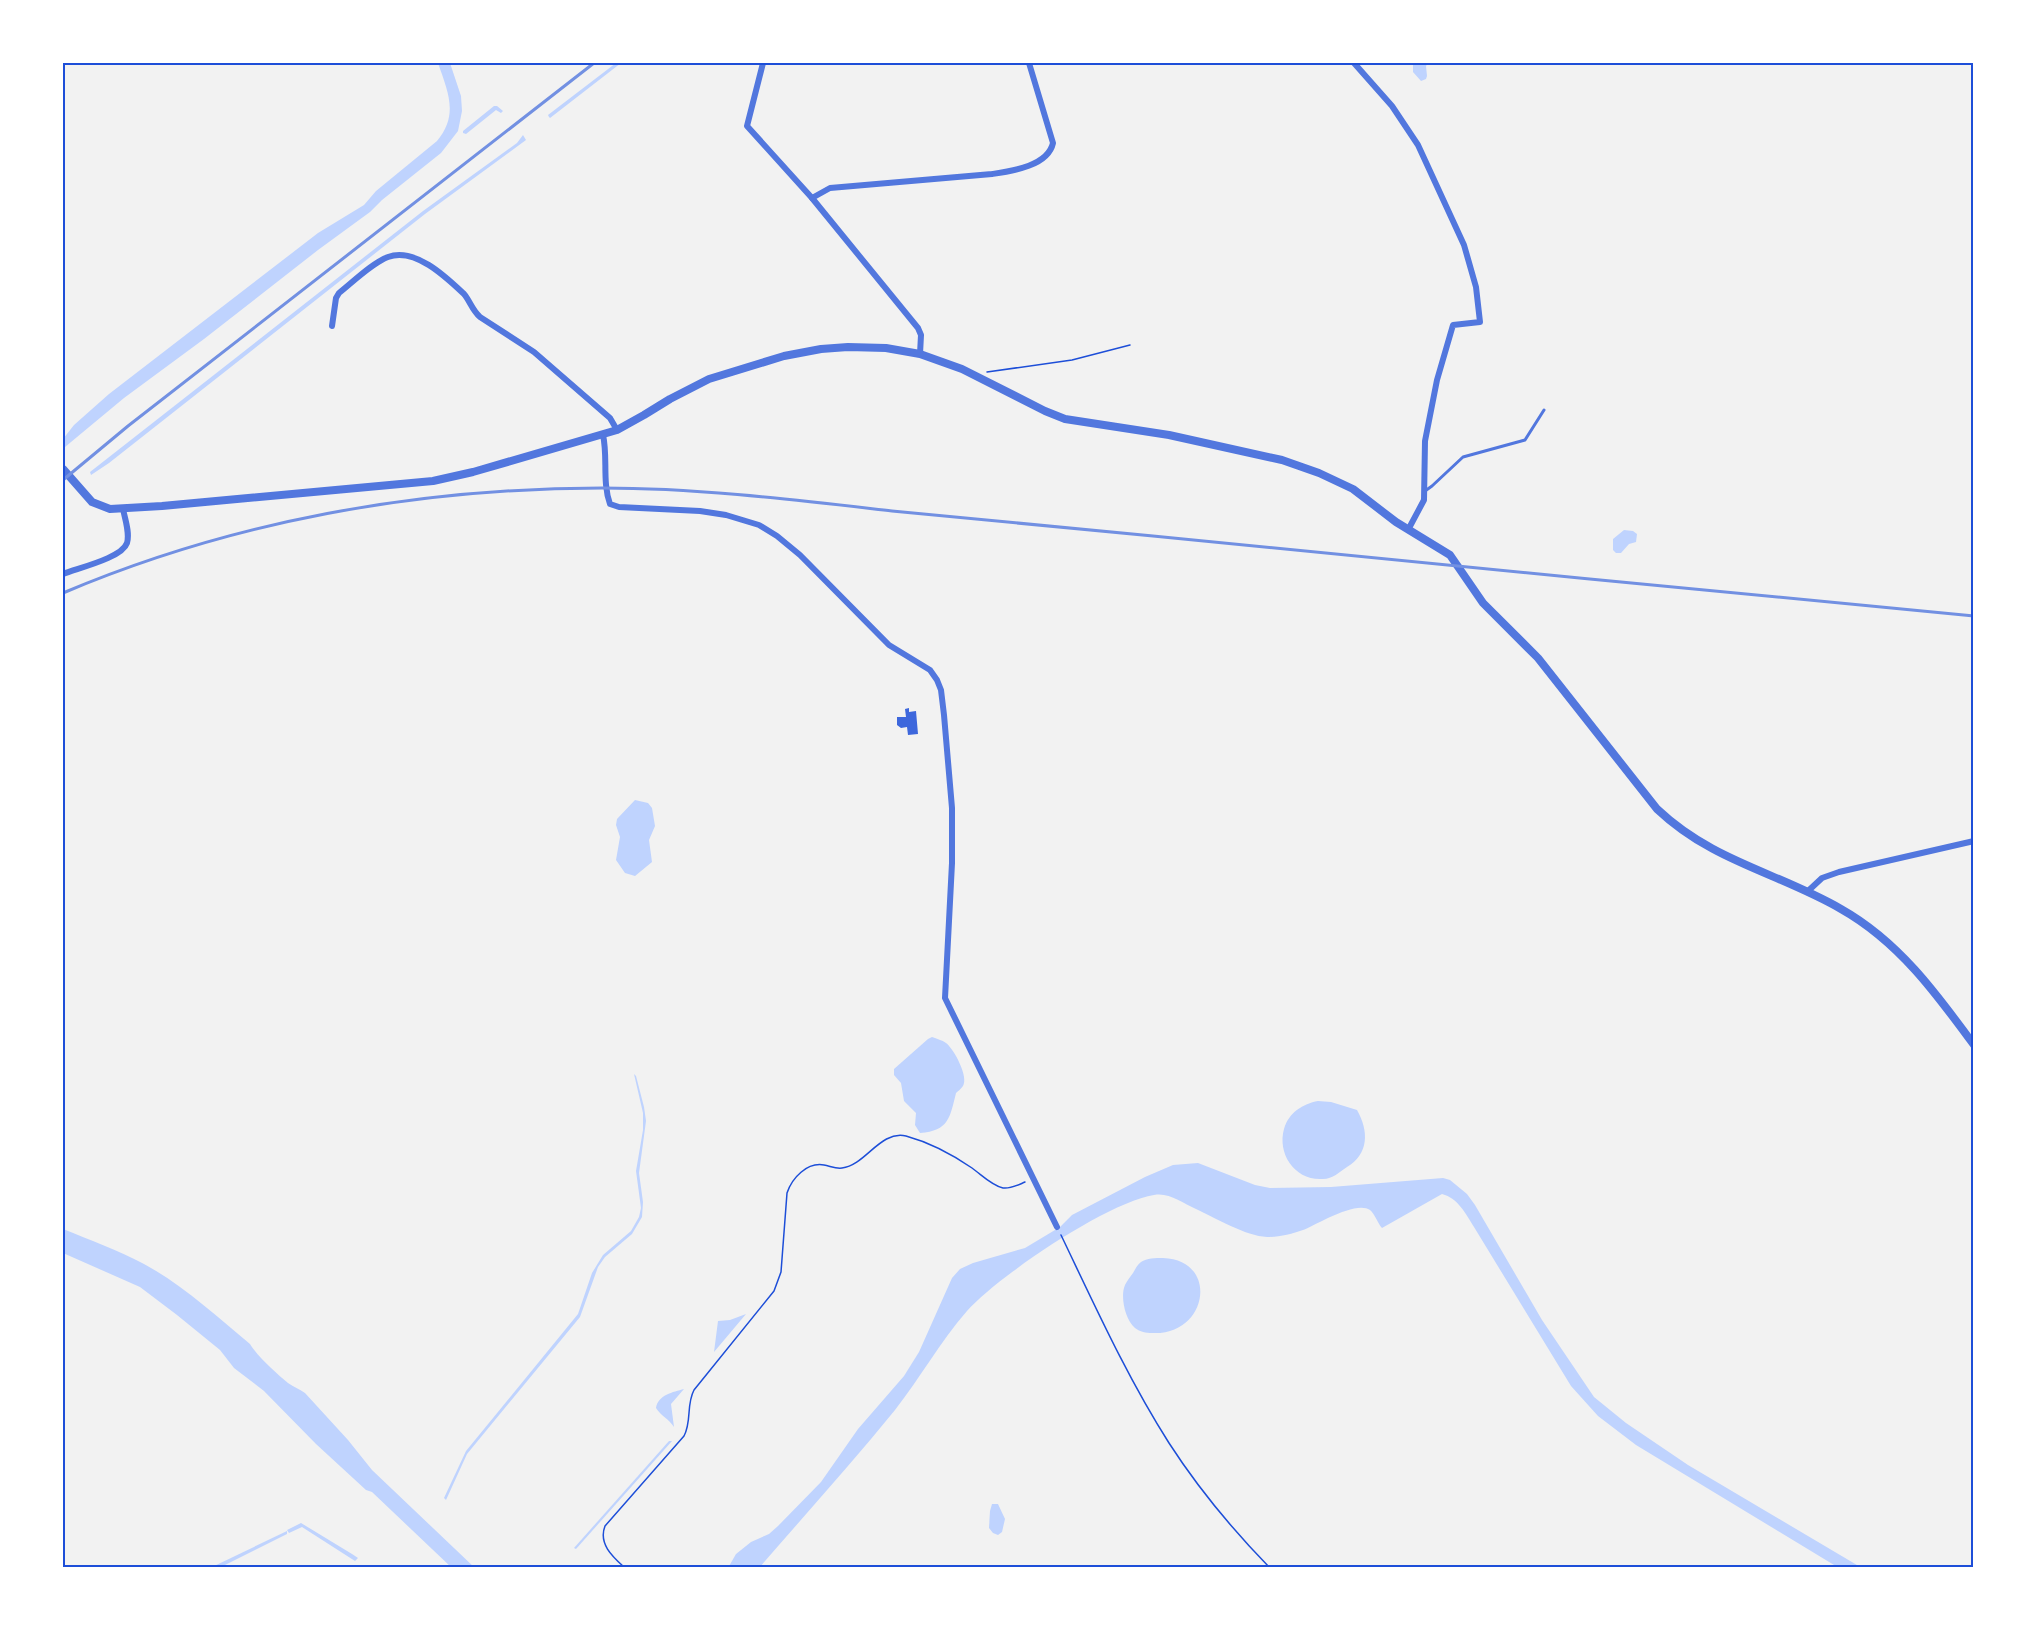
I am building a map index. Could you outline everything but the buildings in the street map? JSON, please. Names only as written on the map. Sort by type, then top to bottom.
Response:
[{"type":"street","points":[[763,63],[747,126],[812,198],[918,328],[921,335],[920,354]]},
{"type":"street","points":[[812,198],[830,188],[992,174],[1011,171],[1039,160],[1049,153],[1053,143],[1029,63]]},
{"type":"street","points":[[1354,63],[1387,99],[1418,145],[1464,245],[1476,287],[1480,322],[1453,325],[1437,380],[1424,449],[1425,491],[1422,506],[1408,530]]},
{"type":"street","points":[[332,326],[336,298],[339,293],[385,258],[404,254],[414,257],[430,266],[464,295],[473,311],[480,317],[534,352],[610,418],[617,430]]},
{"type":"street","points":[[63,469],[92,502],[110,509],[433,482],[617,430],[709,379],[784,356],[848,346],[886,348],[920,354],[953,365],[1065,419],[1169,435],[1282,460],[1319,472],[1353,489],[1408,530],[1445,551],[1454,559],[1483,603],[1538,658],[1657,809],[1687,835],[1723,856],[1807,892],[1841,909],[1875,931],[1915,968],[1974,1046]]},
{"type":"street","points":[[603,435],[607,452],[607,488],[610,504],[619,507],[726,515],[759,525],[800,555],[889,645],[930,670],[937,680],[941,690],[944,715],[952,825],[945,998],[1057,1227]]},
{"type":"street","points":[[63,574],[114,555],[123,549],[128,535],[123,509]]},
{"type":"street","points":[[1807,892],[1822,878],[1839,872],[1974,840]]},
{"type":"lane","points":[[1425,491],[1464,457],[1525,440],[1544,410]]},
{"type":"path","points":[[976,377],[979,373],[1072,360],[1130,345]]},
{"type":"path","points":[[625,1568],[605,1546],[602,1536],[604,1526],[684,1436],[689,1423],[689,1402],[694,1390],[774,1291],[781,1272],[787,1193],[798,1174],[822,1164],[837,1168],[846,1167],[888,1138],[898,1135],[949,1155],[998,1186],[1008,1188],[1033,1178]]},
{"type":"path","points":[[1064,1241],[1120,1357],[1170,1444],[1228,1524],[1270,1568]]},
{"type":"water","points":[[438,63],[450,63],[461,96],[462,111],[458,131],[441,153],[370,212],[124,398],[65,447],[63,439],[74,425],[109,394],[318,233],[364,205],[376,191],[437,141],[444,131],[450,113],[448,94]]},
{"type":"water","points":[[616,63],[621,63],[549,117],[548,115]]},
{"type":"water","points":[[1413,63],[1428,63],[1426,79],[1421,81],[1413,72]]},
{"type":"water","points":[[494,106],[503,111],[501,113],[496,110],[466,134],[463,133],[463,131]]},
{"type":"water","points":[[523,135],[526,140],[425,214],[91,475],[90,472],[423,211],[517,143]]},
{"type":"water","points":[[1624,530],[1637,534],[1636,542],[1629,544],[1621,553],[1616,553],[1613,550],[1613,539]]},
{"type":"water","points":[[635,800],[648,803],[652,808],[655,826],[649,840],[652,862],[635,876],[625,873],[616,860],[620,837],[616,825],[617,819]]},
{"type":"water","points":[[932,1037],[944,1042],[953,1051],[960,1063],[964,1082],[956,1093],[950,1116],[943,1126],[930,1132],[920,1133],[915,1125],[916,1113],[904,1101],[901,1083],[894,1075],[894,1069]]},
{"type":"water","points":[[634,1074],[646,1121],[639,1173],[643,1202],[642,1217],[632,1234],[605,1257],[598,1267],[580,1317],[467,1454],[446,1500],[444,1498],[466,1451],[578,1314],[592,1273],[603,1255],[631,1231],[639,1217],[641,1208],[636,1171],[643,1130],[643,1113]]},
{"type":"water","points":[[1318,1101],[1331,1102],[1357,1110],[1365,1134],[1360,1156],[1339,1173],[1327,1179],[1304,1176],[1290,1164],[1283,1148],[1284,1129],[1289,1118],[1307,1104]]},
{"type":"water","points":[[1198,1163],[1255,1185],[1270,1188],[1331,1187],[1443,1178],[1450,1180],[1467,1194],[1475,1205],[1542,1320],[1594,1397],[1626,1423],[1688,1465],[1862,1568],[1839,1568],[1636,1445],[1598,1416],[1571,1386],[1465,1212],[1448,1196],[1442,1194],[1382,1228],[1370,1210],[1355,1208],[1299,1231],[1267,1237],[1240,1230],[1160,1194],[1110,1211],[1055,1242],[982,1296],[957,1323],[895,1410],[759,1568],[728,1568],[736,1554],[751,1542],[769,1534],[821,1482],[858,1429],[904,1376],[919,1352],[952,1278],[960,1269],[1025,1248],[1060,1227],[1072,1215],[1145,1177],[1173,1165]]},
{"type":"water","points":[[63,1229],[144,1264],[172,1281],[212,1312],[250,1344],[283,1379],[305,1393],[372,1470],[475,1568],[452,1568],[372,1492],[366,1490],[316,1444],[264,1391],[234,1368],[220,1350],[177,1315],[140,1287],[63,1253]]},
{"type":"water","points":[[1163,1258],[1181,1262],[1193,1271],[1199,1283],[1200,1297],[1195,1311],[1185,1323],[1171,1331],[1143,1332],[1131,1324],[1126,1314],[1123,1301],[1124,1290],[1141,1262]]},
{"type":"water","points":[[746,1314],[714,1352],[718,1321],[730,1320]]},
{"type":"water","points":[[684,1389],[671,1404],[674,1427],[656,1408],[657,1404],[663,1397]]},
{"type":"water","points":[[669,1441],[672,1441],[576,1549],[574,1548]]},
{"type":"water","points":[[992,1504],[998,1504],[1005,1519],[1002,1532],[998,1535],[989,1528]]},
{"type":"water","points":[[301,1523],[358,1558],[355,1561],[302,1527],[289,1533],[287,1530]]},
{"type":"water","points":[[287,1531],[287,1534],[219,1568],[210,1568]]},
{"type":"railway","points":[[63,480],[128,426],[594,63]]},
{"type":"railway","points":[[63,593],[193,546],[260,528],[327,514],[395,502],[464,494],[602,488],[747,495],[957,518],[1974,616]]}]
